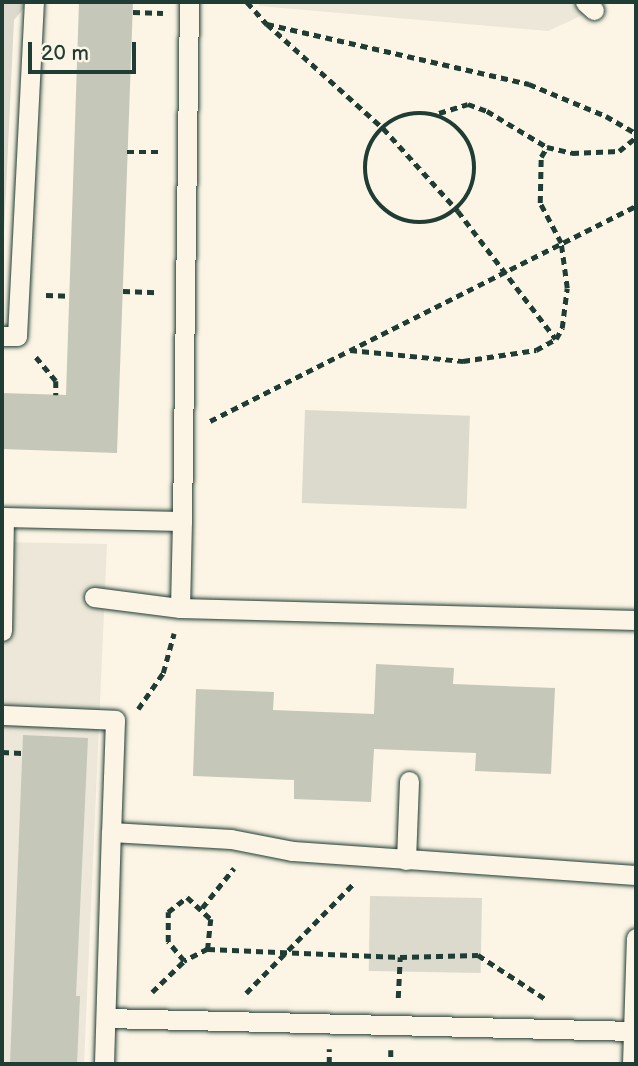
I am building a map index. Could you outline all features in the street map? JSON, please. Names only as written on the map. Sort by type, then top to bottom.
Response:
[{"type":"lane","points":[[10,336],[34,2]]},
{"type":"lane","points":[[180,608],[189,2]]},
{"type":"lane","points":[[2,631],[3,517],[182,521]]},
{"type":"lane","points":[[94,597],[180,608],[636,620]]},
{"type":"lane","points":[[2,715],[115,720],[104,1064]]},
{"type":"lane","points":[[406,860],[409,781]]},
{"type":"lane","points":[[111,832],[231,839],[292,851],[636,875]]},
{"type":"lane","points":[[632,1064],[636,938]]},
{"type":"lane","points":[[106,1018],[632,1031]]},
{"type":"path","points":[[247,2],[267,24],[383,128],[458,211],[556,339]]},
{"type":"path","points":[[267,24],[529,84],[558,93],[636,135],[619,151],[591,155],[547,147],[487,110],[468,104],[438,113],[400,114],[374,135],[363,166],[372,198],[396,220],[429,225],[458,211],[477,176],[469,138],[438,113]]},
{"type":"path","points":[[349,350],[463,361],[536,350],[556,339],[562,328],[567,288],[561,243],[540,203],[541,157],[547,147]]},
{"type":"path","points":[[184,435],[241,403],[636,206]]},
{"type":"path","points":[[123,291],[184,293]]},
{"type":"path","points":[[10,336],[55,381],[56,395]]},
{"type":"path","points":[[131,712],[142,706],[163,673],[172,639]]},
{"type":"path","points":[[2,752],[22,753]]},
{"type":"path","points":[[202,908],[239,861]]},
{"type":"path","points":[[242,997],[355,881]]},
{"type":"path","points":[[184,961],[168,942],[168,912],[187,897],[211,919],[208,949]]},
{"type":"path","points":[[150,994],[184,961],[208,949],[400,957],[478,955],[548,1001]]},
{"type":"path","points":[[398,1006],[400,957]]},
{"type":"path","points":[[391,1056],[391,1064]]},
{"type":"shaded area","points":[[2,2],[24,2],[24,8],[14,20],[2,275]]},
{"type":"shaded area","points":[[259,2],[611,2],[548,31],[259,6]]},
{"type":"shaded area","points":[[305,410],[470,416],[467,509],[302,503]]},
{"type":"shaded area","points":[[2,542],[107,544],[84,1064],[2,1064]]},
{"type":"shaded area","points":[[370,896],[482,898],[481,973],[369,971]]},
{"type":"building","points":[[79,2],[133,2],[117,453],[2,449],[2,393],[66,395]]},
{"type":"building","points":[[376,664],[454,668],[453,684],[555,688],[551,774],[475,771],[476,753],[374,749],[371,802],[294,799],[294,780],[193,776],[196,689],[274,692],[273,710],[374,714]]},
{"type":"building","points":[[23,735],[88,738],[76,996],[80,996],[77,1064],[10,1064]]}]
